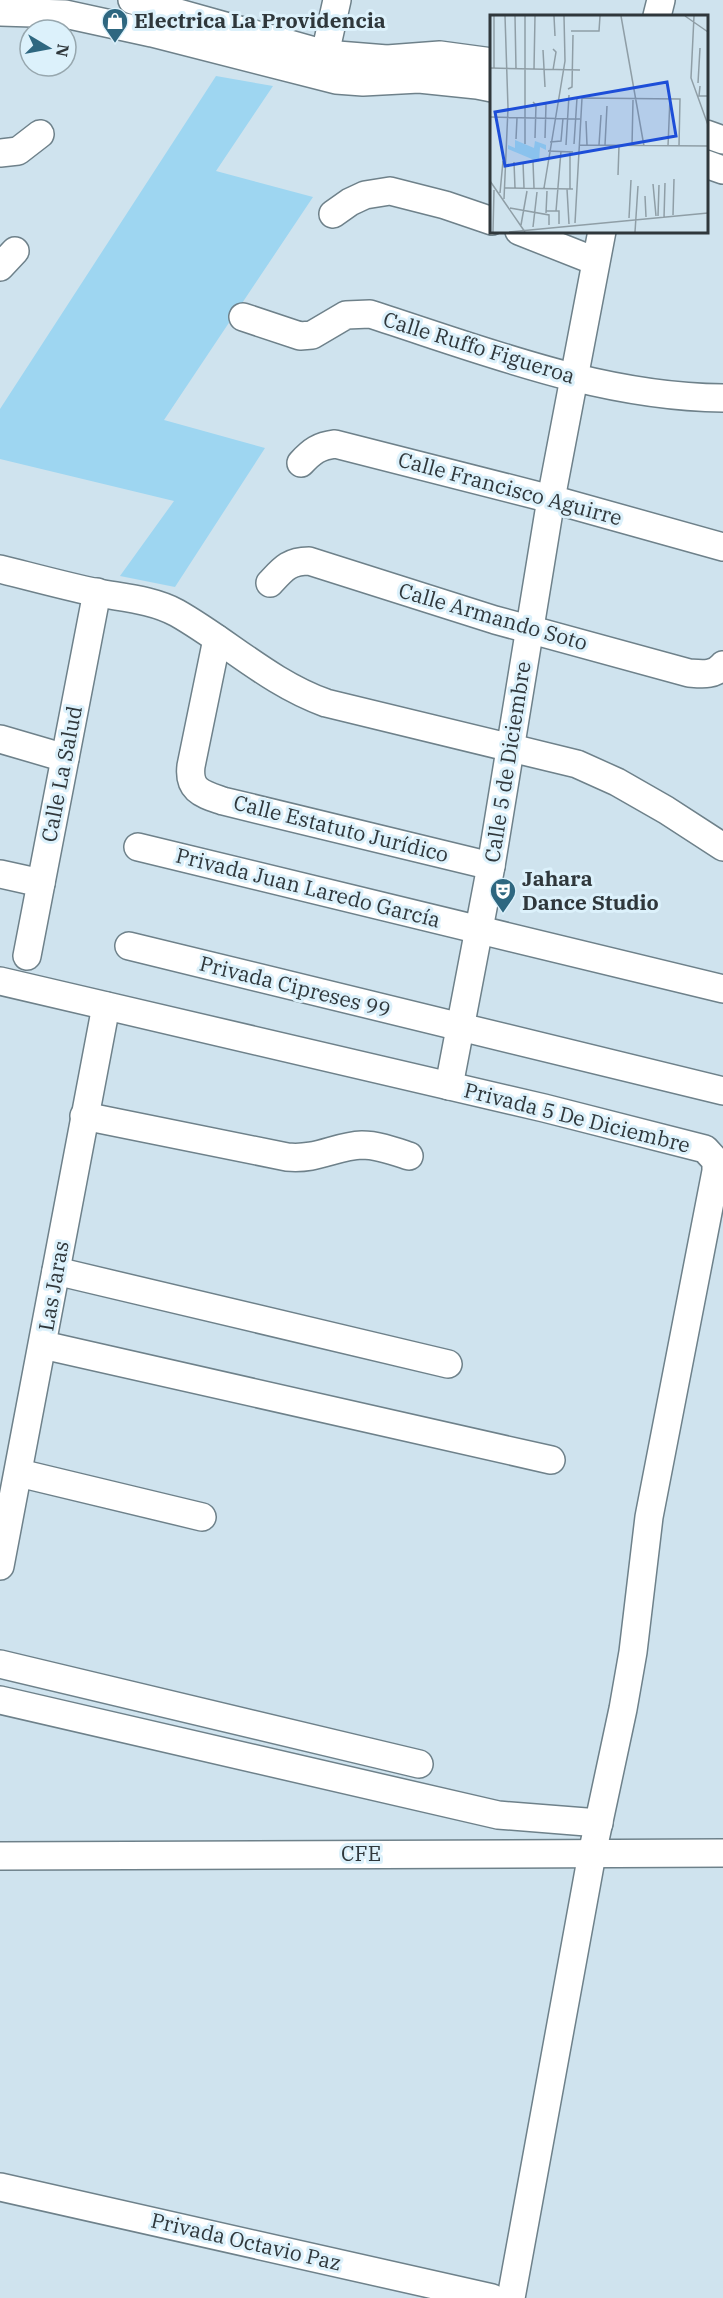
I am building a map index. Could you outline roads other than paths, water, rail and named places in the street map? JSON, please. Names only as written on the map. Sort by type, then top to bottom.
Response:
[{"type":"street","points":[[132,0],[363,82],[430,80],[490,88]]},
{"type":"street","points":[[323,66],[338,0]]},
{"type":"street","points":[[657,15],[661,0]]},
{"type":"street","points":[[0,12],[65,14],[323,66],[440,55],[490,62]]},
{"type":"street","points":[[0,153],[18,151],[40,134]]},
{"type":"street","points":[[708,135],[723,140]]},
{"type":"street","points":[[708,165],[723,170]]},
{"type":"street","points":[[333,214],[365,195],[390,191],[445,205],[490,220]]},
{"type":"street","points":[[522,232],[595,261]]},
{"type":"street","name":"Calle 5 de Diciembre","points":[[449,1086],[491,866],[551,499],[602,232]]},
{"type":"street","name":"Calle Ruffo Figueroa","points":[[243,316],[300,336],[312,335],[346,315],[370,314],[573,378],[649,393],[723,398]]},
{"type":"street","name":"Calle Francisco Aguirre","points":[[301,463],[321,445],[335,444],[551,499],[723,547]]},
{"type":"street","name":"Calle Armando Soto","points":[[270,583],[286,565],[297,561],[309,561],[530,630],[689,673],[714,673],[723,665]]},
{"type":"street","points":[[0,569],[159,606],[176,613],[269,676],[312,698],[577,764],[618,782],[723,847]]},
{"type":"street","name":"Calle La Salud","points":[[27,956],[97,592]]},
{"type":"street","name":"Calle Estatuto Jurídico","points":[[217,639],[191,766],[190,779],[194,786],[207,795],[223,801],[491,866]]},
{"type":"street","points":[[0,739],[65,758]]},
{"type":"street","name":"Privada Juan Laredo García","points":[[138,847],[723,989]]},
{"type":"street","points":[[0,874],[41,883]]},
{"type":"street","name":"Privada Cipreses 99","points":[[129,946],[723,1091]]},
{"type":"street","points":[[0,981],[449,1086]]},
{"type":"street","name":"Las Jaras","points":[[0,1566],[3,1536],[19,1473],[106,1006]]},
{"type":"street","name":"Privada 5 De Diciembre","points":[[449,1086],[705,1149],[714,1157],[716,1170],[649,1517],[633,1652],[599,1823]]},
{"type":"street","points":[[84,1116],[293,1157],[312,1157],[362,1145],[409,1155]]},
{"type":"street","points":[[56,1271],[448,1364]]},
{"type":"street","points":[[43,1345],[551,1460]]},
{"type":"street","points":[[19,1473],[202,1517]]},
{"type":"street","points":[[0,1664],[419,1764]]},
{"type":"street","points":[[0,1700],[498,1815],[599,1823],[512,2298]]},
{"type":"street","name":"CFE","points":[[0,1856],[723,1853]]},
{"type":"street","name":"Privada Octavio Paz","points":[[0,2187],[492,2298]]},
{"type":"place","name":"Electrica La Providencia","points":[[115,44]]},
{"type":"place","name":"Jahara Dance Studio","points":[[503,914]]}]
